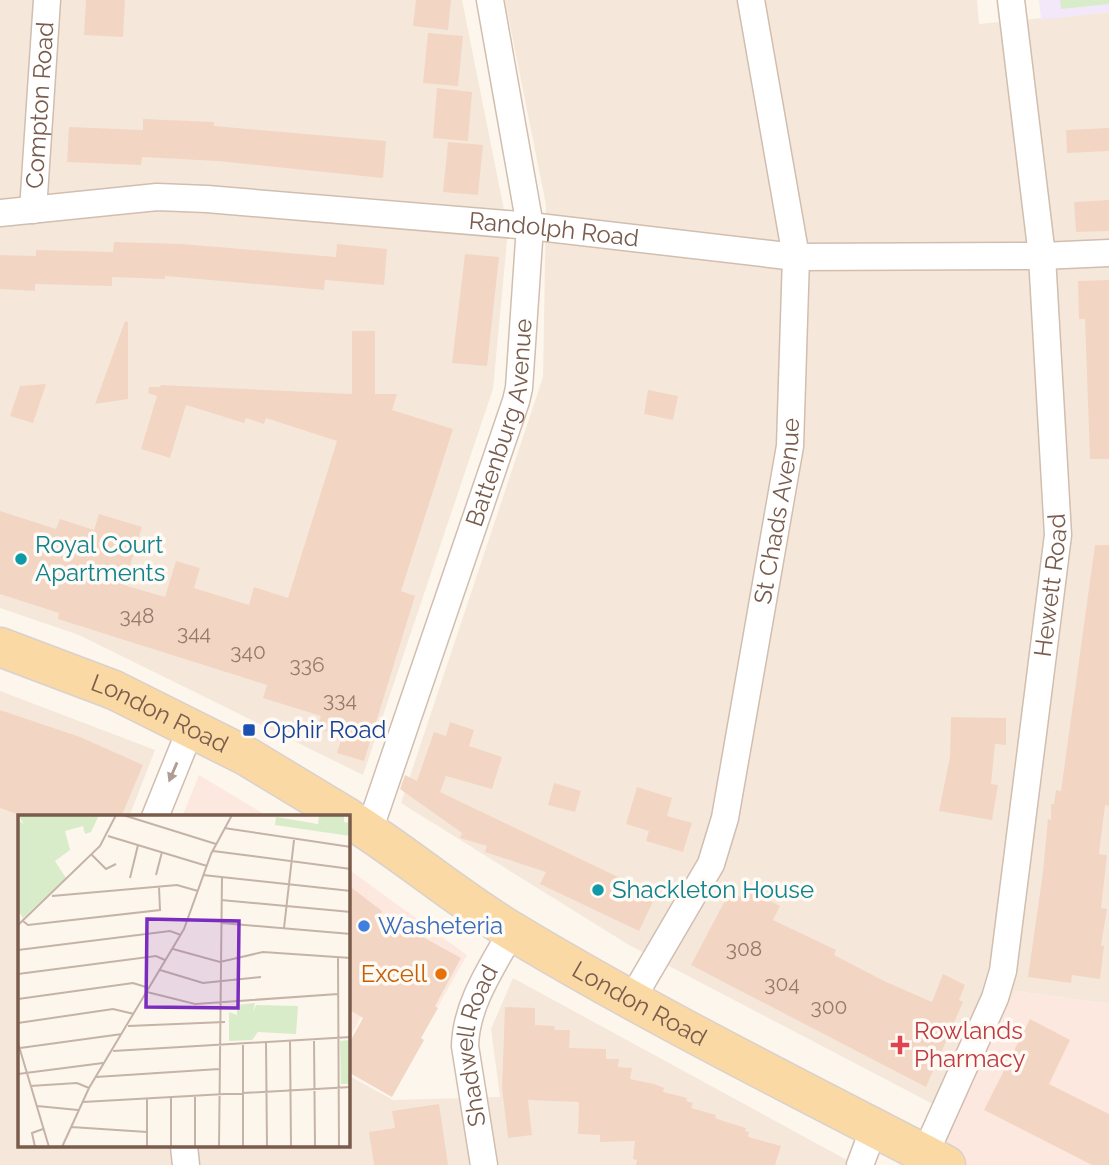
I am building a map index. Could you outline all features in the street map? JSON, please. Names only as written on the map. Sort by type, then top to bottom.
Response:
[{"type":"main road","name":"London Road","points":[[0,647],[114,690],[293,783],[344,815]]},
{"type":"main road","name":"London Road","points":[[355,822],[457,896],[512,930],[632,999],[935,1159]]},
{"type":"street","name":"Compton Road","points":[[33,210],[47,0]]},
{"type":"street","name":"Battenburg Avenue","points":[[355,822],[516,401],[530,226],[490,0]]},
{"type":"street","name":"St Chads Avenue","points":[[632,999],[710,864],[725,818],[790,446],[796,257],[751,0]]},
{"type":"street","name":"Hewett Road","points":[[935,1159],[1003,971],[1058,535],[1042,256],[1011,0]]},
{"type":"street","name":"Randolph Road","points":[[0,213],[157,197],[530,226],[796,257],[1042,256],[1109,253]]},
{"type":"street","points":[[156,815],[191,728]]},
{"type":"street","name":"Shadwell Road","points":[[484,1165],[465,1036],[473,1004],[512,930]]},
{"type":"street","points":[[860,1165],[874,1128]]},
{"type":"shaded area","points":[[0,0],[462,0],[508,230],[493,389],[363,775],[79,635],[0,608]]},
{"type":"shaded area","points":[[505,0],[977,0],[979,24],[1109,12],[1109,1004],[1016,991],[950,1113],[629,945],[401,803],[543,377],[546,205]]},
{"type":"shaded area","points":[[1039,0],[1109,0],[1109,12],[1041,20]]},
{"type":"shaded area","points":[[0,691],[155,750],[130,815],[18,815],[18,1148],[350,1148],[350,1076],[393,1100],[500,1097],[491,1029],[513,978],[856,1165],[0,1165]]},
{"type":"shaded area","points":[[199,775],[266,815],[183,815]]},
{"type":"shaded area","points":[[350,870],[467,955],[437,1008],[411,993],[374,993],[350,1037]]},
{"type":"shaded area","points":[[1016,991],[1109,1004],[1109,1165],[927,1165],[950,1113]]},
{"type":"green space","points":[[1060,0],[1109,0],[1109,4],[1061,9]]},
{"type":"building","points":[[86,0],[125,0],[123,37],[84,35]]},
{"type":"building","points":[[416,0],[451,0],[448,30],[413,26]]},
{"type":"building","points":[[428,33],[463,36],[458,86],[423,83]]},
{"type":"building","points":[[437,88],[472,92],[468,141],[433,138]]},
{"type":"building","points":[[143,119],[214,122],[214,126],[386,141],[383,178],[217,161],[142,157],[141,165],[67,162],[69,127],[143,130]]},
{"type":"building","points":[[1109,128],[1109,151],[1067,153],[1066,130]]},
{"type":"building","points":[[448,142],[483,145],[478,195],[443,192]]},
{"type":"building","points":[[1109,200],[1109,231],[1076,232],[1074,202]]},
{"type":"building","points":[[114,242],[182,244],[336,257],[337,244],[387,249],[384,285],[325,280],[324,290],[165,276],[165,279],[112,277],[112,286],[35,284],[35,291],[0,289],[0,255],[36,256],[36,250],[113,252]]},
{"type":"building","points":[[465,254],[499,257],[487,366],[452,363]]},
{"type":"building","points":[[1109,280],[1109,459],[1090,459],[1085,319],[1079,319],[1078,281]]},
{"type":"building","points":[[125,321],[128,322],[128,399],[95,404]]},
{"type":"building","points":[[352,331],[375,331],[375,394],[397,394],[392,410],[453,429],[401,591],[415,596],[364,761],[337,753],[342,737],[317,728],[321,716],[263,698],[267,685],[58,619],[59,613],[0,594],[0,511],[56,529],[60,519],[94,530],[99,514],[142,527],[124,585],[165,597],[176,561],[200,568],[194,588],[249,605],[254,587],[288,598],[337,441],[266,418],[264,424],[246,418],[244,423],[186,405],[170,458],[141,449],[157,396],[148,393],[149,387],[161,385],[352,394]]},
{"type":"building","points":[[46,384],[33,423],[10,416],[20,386]]},
{"type":"building","points":[[648,390],[678,396],[673,420],[644,414]]},
{"type":"building","points":[[1095,545],[1109,545],[1109,806],[1105,805],[1099,854],[1107,855],[1101,908],[1107,909],[1101,945],[1104,946],[1100,979],[1072,975],[1071,983],[1028,977],[1048,819],[1051,820],[1051,804],[1054,804],[1056,790],[1061,791]]},
{"type":"building","points":[[0,710],[80,737],[143,765],[122,815],[19,815],[0,808]]},
{"type":"building","points":[[951,717],[1006,718],[1006,745],[995,744],[991,784],[998,785],[992,820],[939,811],[950,757]]},
{"type":"building","points":[[450,722],[474,730],[469,746],[502,757],[492,789],[446,776],[440,792],[656,895],[639,931],[540,884],[546,872],[485,852],[487,846],[460,838],[462,833],[400,789],[405,775],[417,781],[434,732],[446,736]]},
{"type":"building","points":[[554,783],[581,791],[575,812],[548,805]]},
{"type":"building","points":[[637,787],[672,798],[667,816],[692,823],[683,852],[646,841],[649,831],[626,824]]},
{"type":"building","points":[[350,887],[382,911],[381,914],[461,958],[435,1006],[438,1008],[421,1038],[424,1040],[392,1097],[350,1073],[350,1041],[363,1018],[350,1010]]},
{"type":"building","points":[[745,888],[780,906],[773,920],[836,950],[834,955],[884,981],[932,1002],[943,974],[965,985],[959,1000],[963,1002],[926,1087],[691,965],[730,891],[741,897]]},
{"type":"building","points":[[505,1007],[535,1008],[535,1025],[554,1026],[555,1030],[570,1030],[569,1048],[606,1049],[606,1059],[619,1059],[618,1067],[632,1068],[630,1079],[654,1084],[664,1088],[663,1092],[687,1098],[686,1101],[693,1103],[691,1108],[746,1128],[748,1137],[781,1146],[775,1165],[636,1165],[637,1160],[633,1159],[635,1141],[600,1142],[600,1135],[578,1134],[579,1102],[528,1100],[532,1135],[508,1138],[502,1088]]},
{"type":"building","points":[[1030,1019],[1070,1040],[1049,1084],[1109,1114],[1109,1165],[1092,1165],[984,1110]]},
{"type":"building","points":[[439,1104],[448,1165],[374,1165],[369,1132],[395,1128],[392,1111]]},
{"type":"place","name":"Royal Court Apartments","points":[[21,559]]},
{"type":"place","name":"Ophir Road","points":[[249,730]]},
{"type":"place","name":"Shackleton House","points":[[598,890]]},
{"type":"place","name":"Washeteria","points":[[364,926]]},
{"type":"place","name":"Excell","points":[[441,974]]},
{"type":"place","name":"Rowlands Pharmacy","points":[[900,1045]]}]
